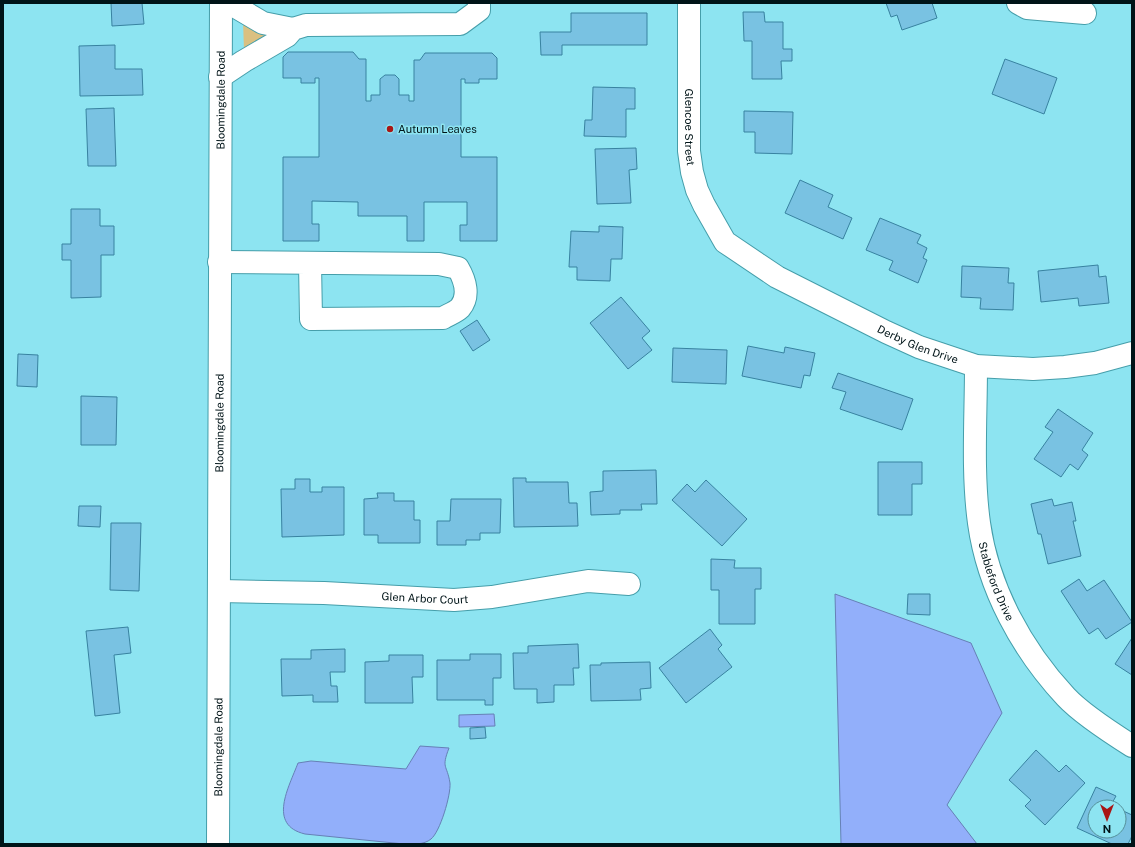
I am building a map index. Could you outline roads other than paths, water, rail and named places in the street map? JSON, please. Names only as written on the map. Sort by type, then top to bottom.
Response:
[{"type":"street","name":"Bloomingdale Road","points":[[218,844],[221,3]]},
{"type":"street","points":[[228,3],[263,23],[292,29],[306,25],[460,24],[479,10],[479,3]]},
{"type":"street","name":"Glencoe Street","points":[[689,3],[689,150],[692,172],[704,205],[725,242]]},
{"type":"street","points":[[1018,3],[1027,8],[1084,13]]},
{"type":"street","points":[[220,77],[287,36],[292,29]]},
{"type":"street","name":"Derby Glen Drive","points":[[725,242],[777,277],[886,332],[919,347],[976,366],[1033,369],[1065,367],[1095,363],[1132,353]]},
{"type":"street","points":[[219,262],[439,264],[458,268],[465,280],[466,297],[460,308],[443,318],[311,319],[310,263]]},
{"type":"street","name":"Stableford Drive","points":[[976,366],[976,495],[986,554],[998,591],[1013,623],[1030,652],[1067,698],[1114,735],[1132,746]]},
{"type":"street","name":"Glen Arbor Court","points":[[220,591],[308,592],[454,600],[499,596],[588,581],[629,584]]},
{"type":"water","points":[[835,594],[971,643],[1002,713],[947,805],[977,844],[841,844]]},
{"type":"water","points":[[494,714],[495,726],[459,727],[459,715]]},
{"type":"water","points":[[420,746],[449,748],[445,760],[445,766],[450,783],[449,796],[438,829],[428,841],[418,844],[404,844],[305,834],[293,829],[287,822],[284,814],[284,804],[286,794],[298,763],[311,761],[406,769]]},
{"type":"place","name":"Autumn Leaves","points":[[390,129]]}]
